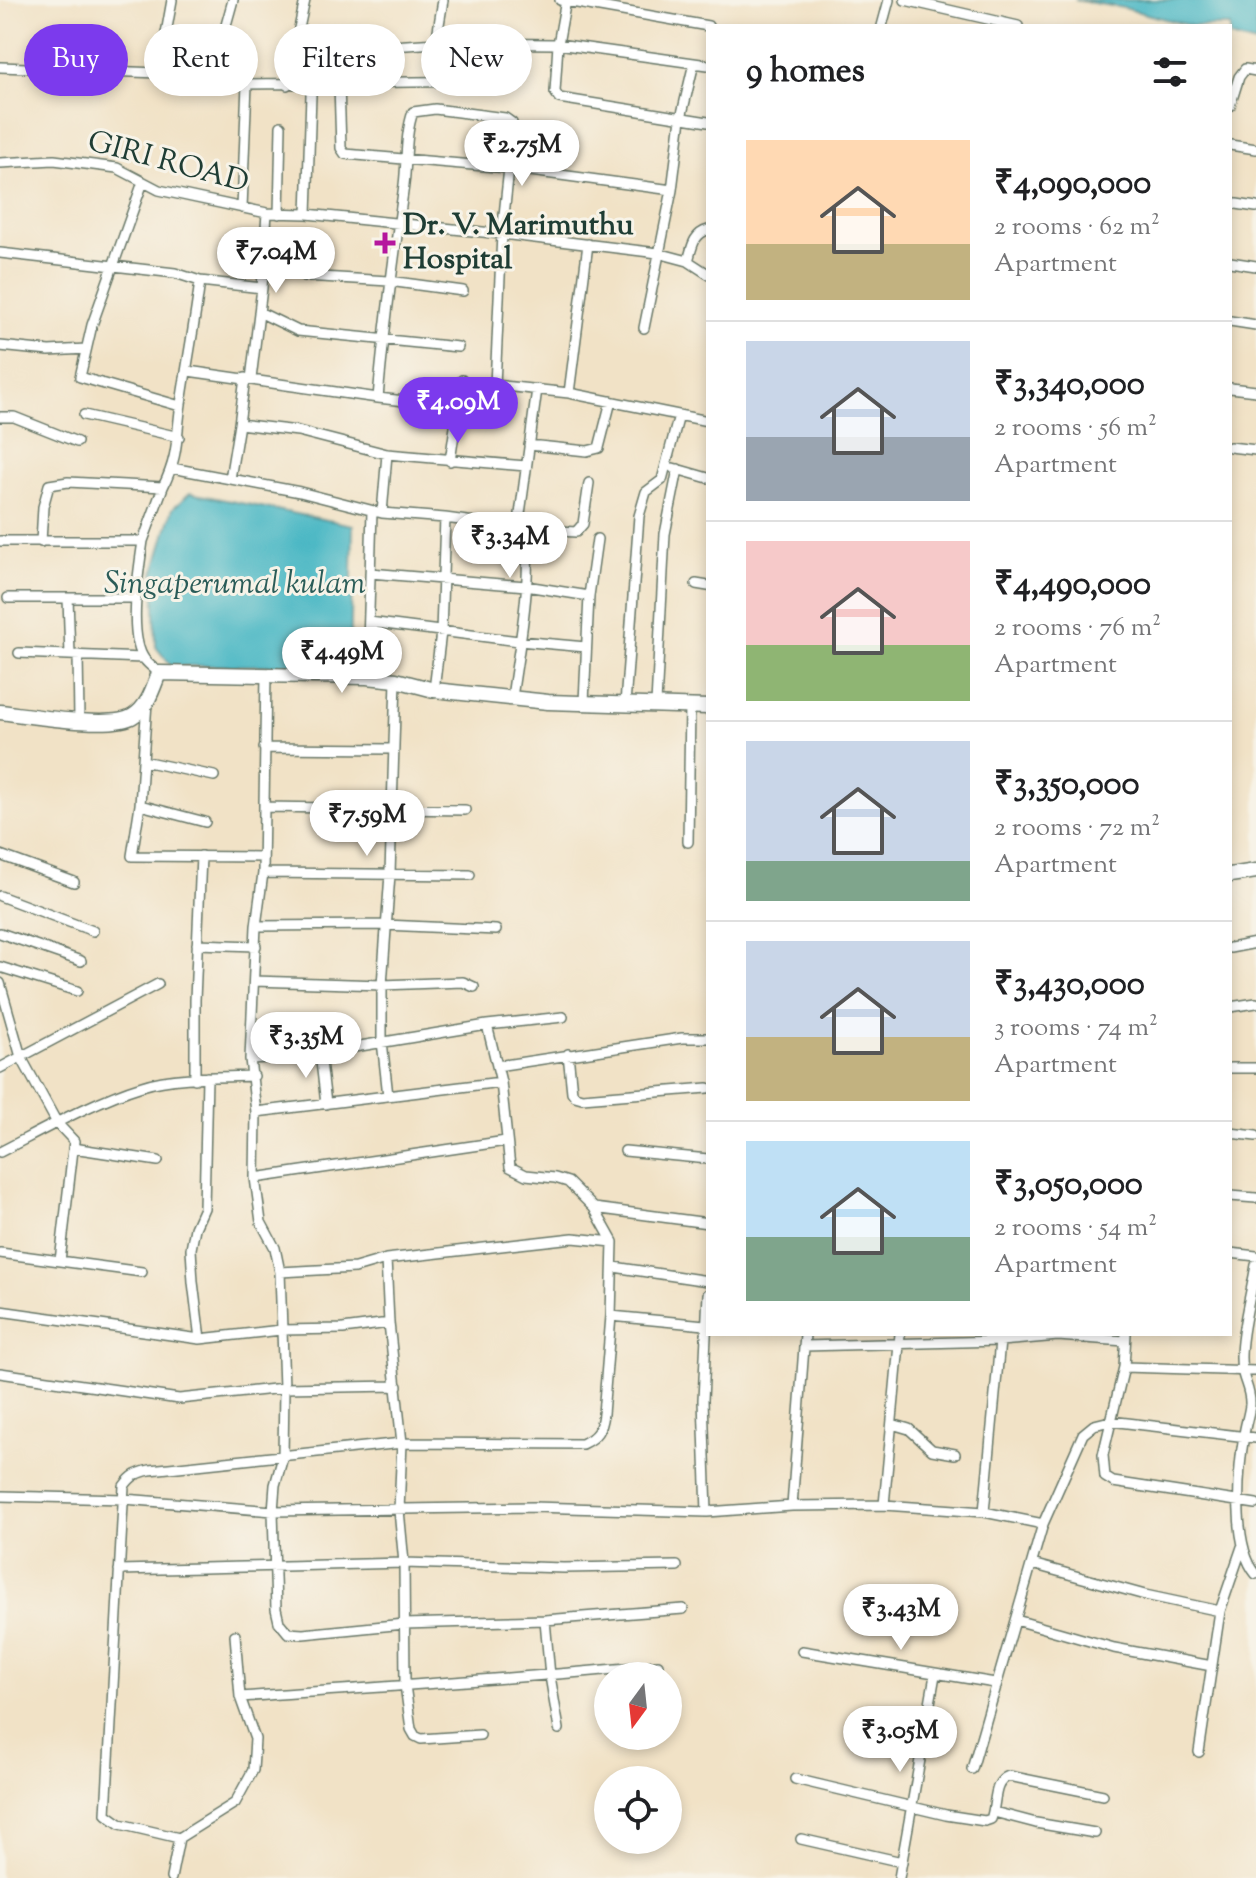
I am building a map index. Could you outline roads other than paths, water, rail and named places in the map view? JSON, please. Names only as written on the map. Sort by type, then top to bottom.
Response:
[{"type":"main road","points":[[0,712],[101,722],[132,718],[147,702],[159,673],[367,677],[396,680],[434,690],[512,698],[706,707]]},
{"type":"main road","points":[[1232,875],[1256,871]]},
{"type":"street","points":[[168,24],[172,0]]},
{"type":"street","points":[[226,24],[233,0]]},
{"type":"street","points":[[300,24],[305,0]]},
{"type":"street","points":[[439,24],[443,0]]},
{"type":"street","points":[[560,0],[706,26]]},
{"type":"street","points":[[566,0],[558,44],[555,92],[559,98],[706,122]]},
{"type":"street","points":[[621,11],[624,0]]},
{"type":"street","points":[[883,24],[889,0]]},
{"type":"street","points":[[905,0],[1009,24]]},
{"type":"street","points":[[532,44],[558,44],[706,65]]},
{"type":"street","points":[[644,328],[672,190],[681,118],[694,63]]},
{"type":"street","points":[[0,67],[144,72]]},
{"type":"street","points":[[1235,76],[1245,69],[1256,71]]},
{"type":"street","points":[[242,208],[247,96]]},
{"type":"street","points":[[307,214],[311,96]]},
{"type":"street","points":[[340,96],[342,152],[508,168],[672,190]]},
{"type":"street","points":[[378,398],[389,281],[408,158],[409,125],[413,112],[435,109],[505,118],[512,123],[502,234],[495,385]]},
{"type":"street","points":[[279,214],[281,126]]},
{"type":"street","points":[[1232,145],[1256,149]]},
{"type":"street","name":"GIRI ROAD","points":[[0,163],[54,160],[117,168],[159,190],[267,213],[398,222],[658,253],[688,261],[706,273]]},
{"type":"street","points":[[143,182],[112,266],[80,377],[180,406]]},
{"type":"street","points":[[1232,203],[1256,207]]},
{"type":"street","points":[[230,479],[259,312],[267,213]]},
{"type":"street","points":[[688,261],[695,238],[706,230]]},
{"type":"street","points":[[569,393],[588,244]]},
{"type":"street","points":[[0,253],[175,273],[200,281],[262,288]]},
{"type":"street","points":[[1232,262],[1256,266]]},
{"type":"street","points":[[304,276],[389,281],[463,291]]},
{"type":"street","points":[[159,673],[143,658],[136,627],[136,598],[143,541],[172,468],[179,437],[180,406],[200,281]]},
{"type":"street","points":[[259,312],[298,331],[458,347]]},
{"type":"street","points":[[1232,321],[1256,325]]},
{"type":"street","points":[[0,346],[49,351],[86,349]]},
{"type":"street","points":[[188,371],[378,398],[459,402],[495,385],[537,389],[706,421]]},
{"type":"street","points":[[450,461],[462,380]]},
{"type":"street","points":[[1232,388],[1256,391]]},
{"type":"street","points":[[512,698],[526,586],[526,529],[520,514],[537,389]]},
{"type":"street","points":[[529,445],[587,451],[599,448],[611,401]]},
{"type":"street","points":[[84,415],[179,437]]},
{"type":"street","points":[[625,704],[639,516],[646,492],[660,484],[679,415]]},
{"type":"street","points":[[0,417],[14,417],[77,442]]},
{"type":"street","points":[[239,424],[298,431],[387,454],[526,466]]},
{"type":"street","points":[[1232,447],[1256,450]]},
{"type":"street","points":[[367,677],[370,573],[387,454]]},
{"type":"street","points":[[666,466],[706,477]]},
{"type":"street","points":[[172,468],[300,492],[377,512],[526,529],[579,531],[583,524],[589,483]]},
{"type":"street","points":[[656,704],[665,534],[678,469]]},
{"type":"street","points":[[41,542],[43,507],[49,485],[68,482],[163,487]]},
{"type":"street","points":[[434,690],[441,632],[445,518]]},
{"type":"street","points":[[584,702],[589,596],[597,539]]},
{"type":"street","points":[[0,541],[143,541]]},
{"type":"street","points":[[370,573],[526,586],[589,596]]},
{"type":"street","points":[[696,584],[706,586]]},
{"type":"street","points":[[8,598],[136,598]]},
{"type":"street","points":[[68,598],[79,720]]},
{"type":"street","points":[[369,622],[586,647]]},
{"type":"street","points":[[19,653],[143,658]]},
{"type":"street","points":[[266,674],[263,873],[256,926],[250,1059],[256,1112],[255,1178],[261,1222],[275,1248],[280,1272],[283,1457],[275,1485],[273,1511],[279,1622],[288,1633],[303,1634],[404,1624],[545,1620],[683,1609]]},
{"type":"street","points":[[388,1096],[382,1041],[382,985],[390,874],[396,680]]},
{"type":"street","points":[[147,702],[140,805],[132,856],[263,857]]},
{"type":"street","points":[[688,842],[690,706]]},
{"type":"street","points":[[264,748],[393,749]]},
{"type":"street","points":[[143,761],[214,776]]},
{"type":"street","points":[[140,805],[205,822]]},
{"type":"street","points":[[264,807],[465,810]]},
{"type":"street","points":[[0,870],[3,856],[74,882]]},
{"type":"street","points":[[195,1079],[201,856]]},
{"type":"street","points":[[263,873],[470,875]]},
{"type":"street","points":[[0,896],[93,931]]},
{"type":"street","points":[[256,926],[385,925],[496,930]]},
{"type":"street","points":[[0,933],[81,961]]},
{"type":"street","points":[[1232,948],[1256,943]]},
{"type":"street","points":[[197,944],[256,946]]},
{"type":"street","points":[[0,967],[77,991]]},
{"type":"street","points":[[254,981],[382,985],[463,982],[474,987]]},
{"type":"street","points":[[0,983],[21,1057],[57,1123],[74,1141],[60,1261]]},
{"type":"street","points":[[0,1068],[158,984]]},
{"type":"street","points":[[1232,1007],[1256,1003]]},
{"type":"street","points":[[250,1059],[300,1056],[487,1025],[563,1017]]},
{"type":"street","points":[[235,1635],[240,1697],[255,1739],[253,1770],[249,1780],[235,1803],[179,1838],[120,1824],[106,1814],[124,1486],[136,1473],[402,1443],[582,1444],[594,1438],[601,1428],[611,1316],[613,1242],[594,1208],[568,1182],[517,1172],[510,1167],[501,1082],[487,1025]]},
{"type":"street","points":[[497,1066],[682,1038],[706,1038]]},
{"type":"street","points":[[320,1053],[326,1104]]},
{"type":"street","points":[[568,1054],[572,1092],[582,1098],[706,1088]]},
{"type":"street","points":[[1232,1068],[1256,1068]]},
{"type":"street","points":[[0,1152],[143,1085],[207,1077],[254,1076]]},
{"type":"street","points":[[200,1339],[191,1249],[195,1228],[204,1208],[207,1077]]},
{"type":"street","points":[[256,1112],[501,1082]]},
{"type":"street","points":[[1232,1133],[1256,1136]]},
{"type":"street","points":[[255,1178],[506,1141]]},
{"type":"street","points":[[73,1148],[158,1161]]},
{"type":"street","points":[[625,1151],[706,1159]]},
{"type":"street","points":[[1232,1196],[1256,1198]]},
{"type":"street","points":[[594,1208],[706,1223]]},
{"type":"street","points":[[280,1272],[355,1268],[386,1259],[573,1238],[613,1242]]},
{"type":"street","points":[[0,1253],[142,1272]]},
{"type":"street","points":[[1232,1253],[1256,1256]]},
{"type":"street","points":[[386,1259],[389,1323],[402,1443],[399,1510],[404,1563],[405,1685],[411,1729],[421,1739],[480,1735]]},
{"type":"street","points":[[1199,1752],[1220,1611],[1242,1547],[1240,1503],[1243,1438],[1250,1403],[1249,1385],[1242,1369],[1244,1328],[1256,1265]]},
{"type":"street","points":[[614,1267],[706,1281]]},
{"type":"street","points":[[0,1311],[200,1339],[389,1323]]},
{"type":"street","points":[[706,1315],[703,1400],[707,1512]]},
{"type":"street","points":[[611,1316],[705,1325]]},
{"type":"street","points":[[792,1506],[805,1336]]},
{"type":"street","points":[[804,1346],[899,1338],[1000,1341],[1058,1336],[1125,1337],[1124,1367],[1110,1421],[1103,1469],[1105,1477],[1113,1482],[1256,1504]]},
{"type":"street","points":[[884,1505],[899,1338]]},
{"type":"street","points":[[984,1512],[1000,1341]]},
{"type":"street","points":[[1124,1367],[1256,1371]]},
{"type":"street","points":[[0,1373],[179,1399],[284,1388],[397,1386]]},
{"type":"street","points":[[972,1769],[1043,1524],[1083,1434],[1094,1425],[1110,1421],[1256,1438]]},
{"type":"street","points":[[892,1424],[909,1429],[932,1450],[955,1454]]},
{"type":"street","points":[[0,1496],[124,1499],[273,1511],[533,1507],[707,1512],[792,1506],[884,1505],[984,1512],[1043,1524]]},
{"type":"street","points":[[1242,1547],[1256,1574]]},
{"type":"street","points":[[119,1570],[404,1563],[564,1568],[677,1566]]},
{"type":"street","points":[[1032,1564],[1145,1595],[1220,1611]]},
{"type":"street","points":[[545,1620],[559,1729]]},
{"type":"street","points":[[1016,1620],[1114,1648],[1212,1666]]},
{"type":"street","points":[[802,1651],[995,1683]]},
{"type":"street","points":[[240,1697],[594,1672]]},
{"type":"street","points":[[899,1878],[935,1675]]},
{"type":"street","points":[[795,1779],[946,1815],[985,1821],[991,1819],[994,1812],[997,1785],[1002,1778],[1009,1776],[1103,1795]]},
{"type":"street","points":[[994,1812],[1095,1833]]},
{"type":"street","points":[[171,1878],[179,1838]]},
{"type":"street","points":[[801,1839],[902,1862]]},
{"type":"water","points":[[1075,0],[1256,0],[1256,44],[1232,38],[1232,24],[1184,24],[1124,8]]},
{"type":"water","name":"Singaperumal kulam","points":[[190,493],[353,525],[350,665],[171,666],[156,647],[154,572],[173,508]]},
{"type":"place","name":"Dr. V. Marimuthu Hospital","points":[[385,243]]}]
